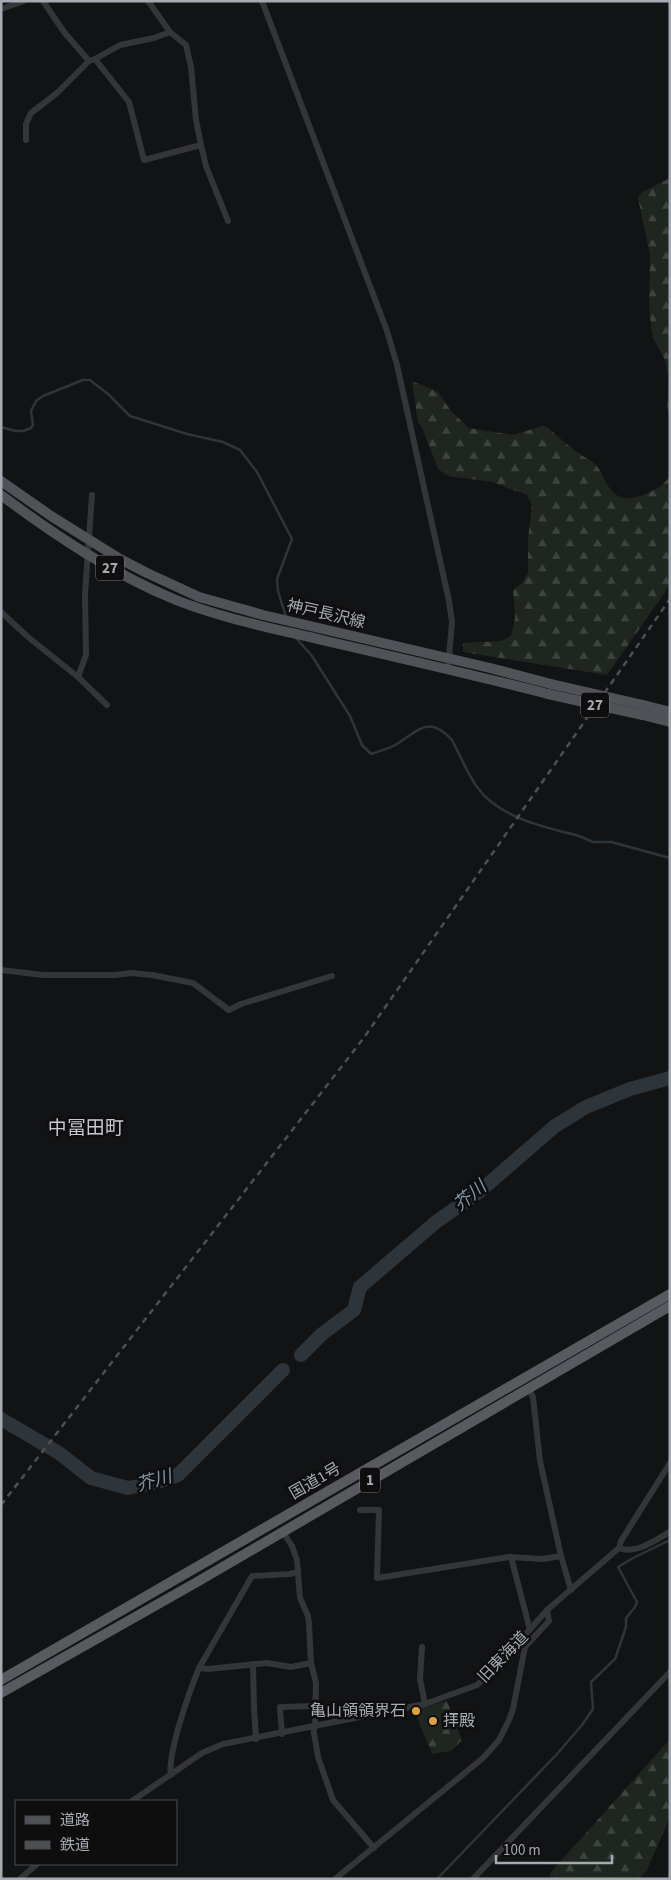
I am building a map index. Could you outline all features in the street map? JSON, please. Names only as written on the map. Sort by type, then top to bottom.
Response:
[{"type":"highway","name":"国道1号","points":[[1,1680],[670,1294]]},
{"type":"highway","name":"国道1号","points":[[1,1693],[670,1306]]},
{"type":"main road","name":"神戸長沢線","points":[[1,481],[87,539],[146,574],[199,597],[226,606],[337,633],[450,658],[549,689]]},
{"type":"main road","name":"神戸長沢線","points":[[1,495],[88,555],[143,585],[178,600],[232,618],[448,669],[643,710],[670,712]]},
{"type":"main road","name":"神戸長沢線","points":[[643,710],[670,722]]},
{"type":"street","points":[[1,9],[24,1]]},
{"type":"street","points":[[43,1],[64,32],[129,102],[144,160],[201,145]]},
{"type":"street","points":[[148,1],[170,32],[186,45],[191,66],[196,120],[206,166],[228,221]]},
{"type":"street","points":[[262,1],[392,344],[449,601],[452,622],[448,669]]},
{"type":"street","points":[[26,140],[26,124],[31,113],[57,93],[92,60],[120,45],[154,38],[170,32]]},
{"type":"street","points":[[78,676],[86,655],[84,623],[88,555],[87,539],[92,495]]},
{"type":"street","points":[[1,612],[28,638],[78,676],[107,706]]},
{"type":"street","points":[[1,970],[43,975],[115,975],[131,973],[152,975],[193,983],[230,1010],[241,1004],[332,976]]},
{"type":"street","points":[[528,1388],[534,1397],[540,1461],[561,1556],[571,1590]]},
{"type":"street","name":"旧東海道","points":[[134,1800],[202,1754],[223,1744],[282,1734],[425,1704],[476,1685],[494,1670],[547,1610],[619,1548],[621,1541],[670,1463]]},
{"type":"street","points":[[360,1510],[379,1510],[376,1578],[511,1557],[543,1559],[561,1556]]},
{"type":"street","points":[[282,1532],[292,1546],[297,1560],[300,1598],[308,1616],[311,1663],[316,1683],[314,1727],[320,1764],[333,1800],[374,1848]]},
{"type":"street","points":[[619,1548],[625,1551],[634,1550],[670,1532]]},
{"type":"street","points":[[511,1557],[530,1630]]},
{"type":"street","points":[[171,1775],[170,1769],[182,1718],[199,1668],[252,1576],[298,1572]]},
{"type":"street","points":[[335,1879],[494,1747],[504,1730],[513,1708],[525,1647],[548,1621],[547,1610]]},
{"type":"street","points":[[422,1647],[420,1672],[425,1704]]},
{"type":"street","points":[[199,1668],[208,1669],[267,1664],[291,1668],[311,1663]]},
{"type":"street","points":[[254,1664],[256,1738]]},
{"type":"street","points":[[473,1879],[670,1672]]},
{"type":"street","points":[[282,1734],[280,1706],[316,1706]]},
{"type":"street","points":[[20,1879],[36,1865]]},
{"type":"green space","points":[[670,178],[670,421],[667,404],[669,380],[665,360],[653,338],[651,326],[649,308],[650,255],[638,198],[641,193]]},
{"type":"green space","points":[[412,381],[438,392],[451,411],[469,428],[513,435],[542,426],[547,427],[571,448],[594,463],[608,485],[618,496],[631,498],[647,493],[662,484],[670,474],[670,585],[607,675],[463,652],[463,643],[501,641],[511,636],[515,618],[513,590],[522,583],[528,572],[528,539],[532,505],[527,495],[492,482],[448,476],[438,469],[422,427],[418,423]]},
{"type":"green space","points":[[447,1701],[462,1740],[451,1751],[432,1754],[414,1710]]},
{"type":"green space","points":[[670,1739],[670,1817],[647,1870],[639,1879],[549,1879],[551,1872]]},
{"type":"waterway","points":[[1,427],[15,431],[31,428],[33,425],[31,411],[36,401],[43,396],[83,380],[90,380],[108,394],[130,416],[187,434],[223,442],[240,450],[257,472],[292,539],[277,579],[278,591],[286,617]]},
{"type":"waterway","points":[[296,638],[312,656],[350,716],[362,745],[371,754],[394,746],[424,727],[437,728],[452,740],[467,770],[486,798],[510,814],[593,842],[611,842],[670,858]]},
{"type":"waterway","name":"芥川","points":[[301,1355],[322,1334],[354,1310],[360,1287],[436,1222],[480,1191],[555,1126],[586,1107],[630,1089],[670,1078]]},
{"type":"waterway","name":"芥川","points":[[1,1419],[59,1453],[91,1478],[128,1488],[154,1483],[178,1475],[283,1370]]},
{"type":"waterway","points":[[437,1879],[557,1754],[593,1709],[591,1682],[615,1659],[626,1627],[626,1618],[637,1602],[618,1567],[670,1540]]},
{"type":"railway","points":[[1,1505],[363,1039],[670,599]]},
{"type":"place","name":"亀山領領界石","points":[[416,1711]]},
{"type":"place","name":"拝殿","points":[[433,1721]]},
{"type":"district","name":"中冨田町","points":[[86,1128]]}]
